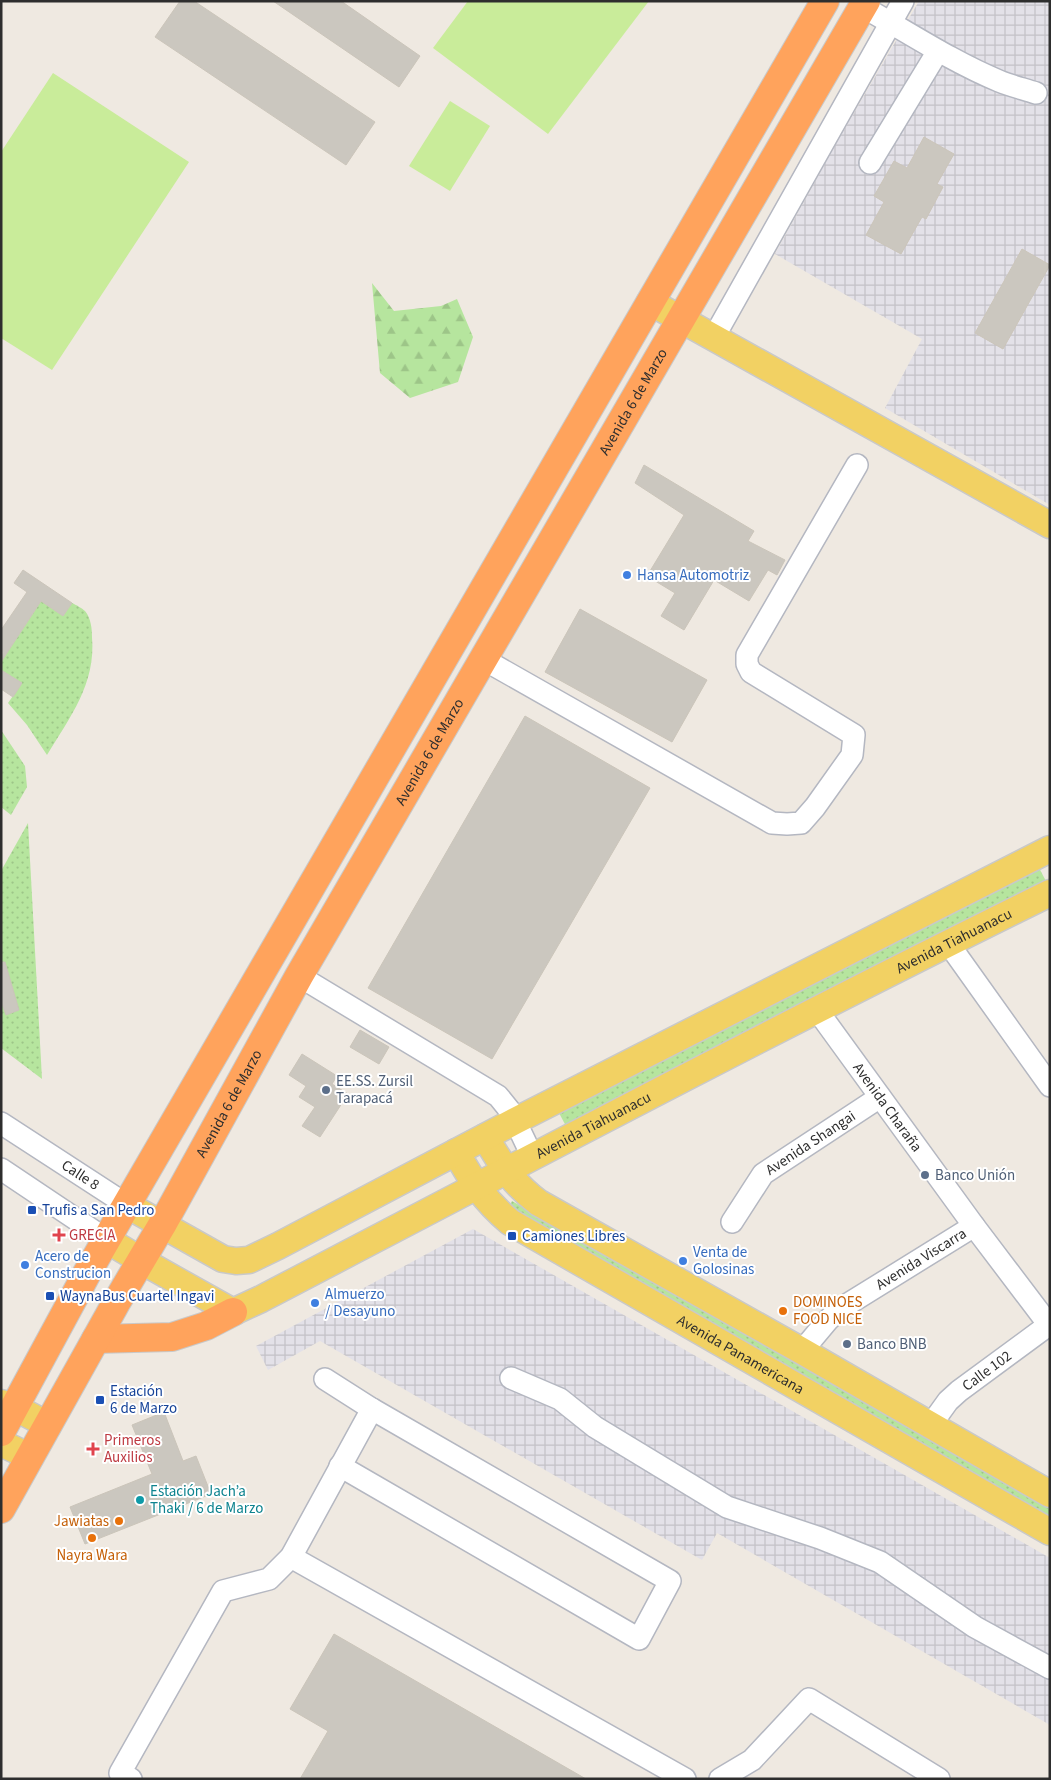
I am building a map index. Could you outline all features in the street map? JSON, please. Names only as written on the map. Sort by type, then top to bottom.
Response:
[{"type":"highway","points":[[1,1432],[8,1405],[107,1240],[825,1]]},
{"type":"highway","name":"Avenida 6 de Marzo","points":[[1,1509],[142,1261],[299,976],[865,4]]},
{"type":"highway","points":[[96,1339],[172,1337],[206,1326],[233,1312]]},
{"type":"main road","points":[[650,302],[1050,524]]},
{"type":"main road","points":[[162,1225],[223,1259],[248,1260],[314,1228],[515,1121],[1050,849]]},
{"type":"main road","name":"Avenida Tiahuanacu","points":[[233,1312],[476,1187],[532,1156],[948,943],[1050,893]]},
{"type":"main road","points":[[486,1137],[513,1181],[539,1203],[802,1351],[1050,1494]]},
{"type":"main road","name":"Avenida Panamericana","points":[[456,1152],[476,1187],[492,1207],[510,1222],[1050,1532]]},
{"type":"main road","name":"Calle 8","points":[[127,1205],[162,1225]]},
{"type":"main road","points":[[107,1240],[233,1312]]},
{"type":"main road","points":[[8,1405],[48,1425]]},
{"type":"main road","points":[[1,1443],[30,1457]]},
{"type":"street","points":[[714,337],[903,1]]},
{"type":"street","points":[[865,4],[890,22],[938,51],[1000,82],[1036,93]]},
{"type":"street","points":[[870,163],[938,51]]},
{"type":"street","points":[[483,659],[772,822],[801,823],[815,807],[852,755],[854,735],[751,672],[747,664],[747,655],[857,465]]},
{"type":"street","points":[[948,943],[1050,1086]]},
{"type":"street","points":[[299,976],[498,1096],[512,1112],[532,1156]]},
{"type":"street","name":"Avenida Charaña","points":[[817,1010],[974,1226],[1049,1324]]},
{"type":"street","name":"Avenida Shangai","points":[[732,1222],[763,1174],[880,1097]]},
{"type":"street","name":"Calle 8","points":[[1,1123],[127,1205]]},
{"type":"street","points":[[1,1169],[107,1240]]},
{"type":"street","name":"Avenida Viscarra","points":[[802,1351],[828,1320],[840,1309],[974,1226]]},
{"type":"street","name":"Calle 102","points":[[930,1426],[948,1401],[1049,1324]]},
{"type":"street","points":[[511,1378],[560,1399],[595,1427],[728,1507],[820,1538],[880,1562],[975,1627],[1050,1668]]},
{"type":"street","points":[[325,1379],[372,1409],[670,1581],[638,1639],[340,1466]]},
{"type":"street","points":[[130,1779],[120,1773],[223,1591],[268,1579],[291,1557],[372,1409]]},
{"type":"street","points":[[291,1557],[685,1779]]},
{"type":"street","points":[[720,1779],[752,1760],[809,1699],[939,1779]]},
{"type":"shaded area","points":[[919,1],[1050,1],[1050,505],[885,408],[922,339],[775,254]]},
{"type":"shaded area","points":[[473,1229],[1050,1558],[1050,1725],[717,1533],[702,1560],[320,1341],[268,1370],[256,1346]]},
{"type":"green space","points":[[468,1],[649,1],[548,134],[433,48]]},
{"type":"green space","points":[[53,73],[189,162],[52,370],[1,338],[1,152]]},
{"type":"green space","points":[[450,101],[490,126],[450,191],[409,166]]},
{"type":"green space","points":[[372,283],[394,311],[441,306],[457,299],[473,337],[458,382],[410,398],[380,373]]},
{"type":"green space","points":[[41,601],[63,616],[72,603],[81,608],[89,617],[92,634],[92,654],[86,685],[80,699],[47,755],[27,725],[8,703],[22,683],[1,670],[1,662]]},
{"type":"green space","points":[[1,730],[25,766],[27,787],[11,815],[1,807]]},
{"type":"green space","points":[[28,823],[42,1079],[1,1048],[1,871]]},
{"type":"green space","points":[[1038,866],[1047,883],[567,1128],[558,1111]]},
{"type":"green space","points":[[512,1201],[1050,1509],[1050,1521],[507,1211]]},
{"type":"building","points":[[180,1],[194,1],[375,122],[346,165],[155,37]]},
{"type":"building","points":[[273,1],[341,1],[420,56],[399,87]]},
{"type":"building","points":[[924,137],[954,154],[937,184],[943,187],[926,219],[922,217],[901,254],[866,235],[884,202],[874,196],[894,161],[907,168]]},
{"type":"building","points":[[1022,249],[1050,265],[1003,349],[975,333]]},
{"type":"building","points":[[644,465],[754,531],[748,541],[785,560],[777,575],[768,570],[749,601],[714,580],[684,630],[661,616],[675,593],[647,576],[684,515],[635,483]]},
{"type":"building","points":[[23,570],[72,603],[63,616],[41,601],[1,662],[1,630],[27,592],[14,583]]},
{"type":"building","points":[[580,609],[707,680],[672,742],[545,672]]},
{"type":"building","points":[[1,670],[22,683],[13,697],[1,689]]},
{"type":"building","points":[[525,716],[650,788],[492,1059],[368,988]]},
{"type":"building","points":[[1,962],[5,962],[19,1010],[6,1015],[1,1001]]},
{"type":"building","points":[[360,1030],[389,1047],[379,1064],[350,1047]]},
{"type":"building","points":[[302,1054],[337,1076],[332,1084],[348,1094],[320,1137],[302,1126],[315,1107],[299,1097],[306,1086],[289,1075]]},
{"type":"building","name":"Estación Jach’a Thaki / 6 de Marzo","points":[[164,1412],[183,1461],[196,1456],[211,1494],[85,1544],[70,1507],[152,1474],[132,1425]]},
{"type":"building","points":[[334,1634],[586,1779],[300,1779],[328,1731],[290,1709]]},
{"type":"place","name":"Hansa Automotriz","points":[[627,575]]},
{"type":"place","name":"EE.SS. Zursil Tarapacá","points":[[326,1090]]},
{"type":"place","name":"Banco Unión","points":[[925,1175]]},
{"type":"place","name":"Trufis a San Pedro","points":[[32,1210]]},
{"type":"place","name":"GRECIA","points":[[59,1235]]},
{"type":"place","name":"Camiones Libres","points":[[512,1236]]},
{"type":"place","name":"Venta de Golosinas","points":[[683,1261]]},
{"type":"place","name":"Acero de Construcion","points":[[25,1265]]},
{"type":"place","name":"WaynaBus Cuartel Ingavi","points":[[50,1296]]},
{"type":"place","name":"Almuerzo / Desayuno","points":[[315,1303]]},
{"type":"place","name":"DOMINOES FOOD NICE","points":[[783,1311]]},
{"type":"place","name":"Banco BNB","points":[[847,1344]]},
{"type":"place","name":"Estación 6 de Marzo","points":[[100,1400]]},
{"type":"place","name":"Primeros Auxilios","points":[[93,1449]]},
{"type":"place","name":"Estación Jach’a Thaki / 6 de Marzo","points":[[140,1500]]},
{"type":"place","name":"Jawiatas","points":[[119,1521]]},
{"type":"place","name":"Nayra Wara","points":[[92,1538]]}]
